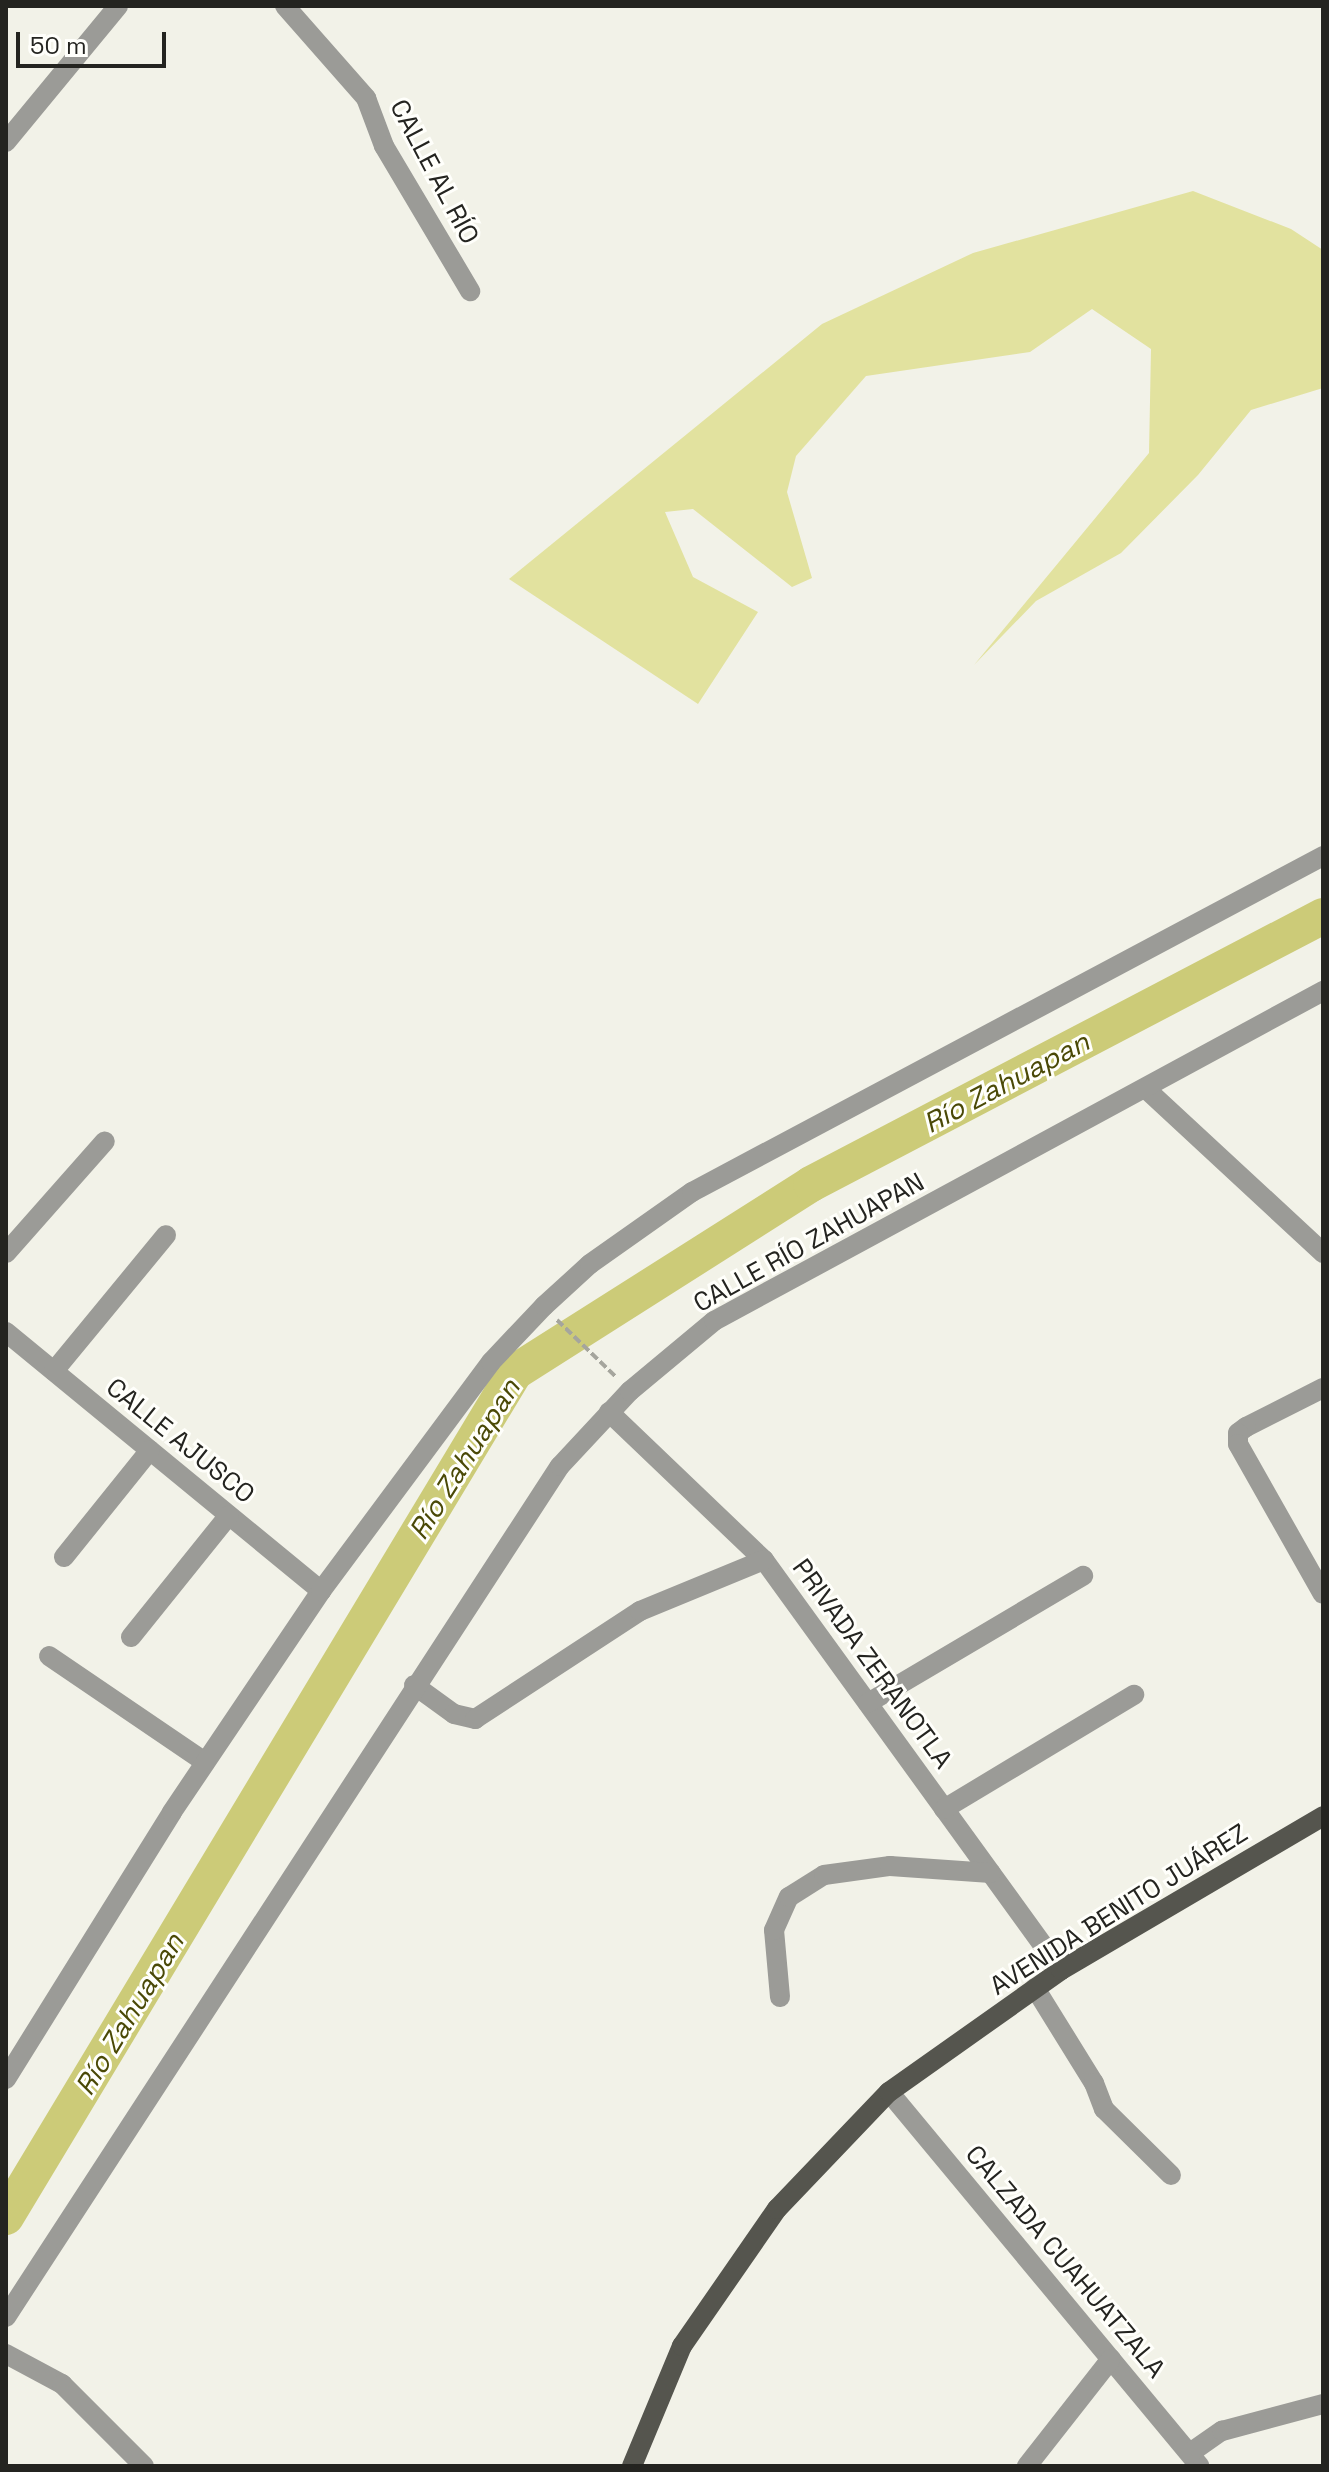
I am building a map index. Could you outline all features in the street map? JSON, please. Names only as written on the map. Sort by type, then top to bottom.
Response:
[{"type":"main road","name":"AVENIDA BENITO JUÁREZ","points":[[632,2466],[682,2346],[777,2209],[889,2092],[1061,1970],[1323,1816]]},
{"type":"street","points":[[6,142],[118,6]]},
{"type":"street","name":"CALLE AL RÍO","points":[[285,6],[353,78],[384,146],[470,291]]},
{"type":"street","points":[[6,2079],[205,1762],[321,1591],[491,1362],[590,1264],[692,1192],[1323,856]]},
{"type":"street","name":"CALLE RÍO ZAHUAPAN","points":[[6,2317],[414,1685],[560,1466],[609,1412],[714,1321],[1323,991]]},
{"type":"street","points":[[1145,1088],[1323,1253]]},
{"type":"street","points":[[6,1253],[105,1141]]},
{"type":"street","points":[[54,1371],[166,1235]]},
{"type":"street","name":"CALLE AJUSCO","points":[[6,1332],[321,1591]]},
{"type":"street","points":[[1323,1388],[1246,1427],[1238,1433],[1238,1444],[1323,1594]]},
{"type":"street","points":[[609,1412],[764,1560]]},
{"type":"street","points":[[64,1557],[150,1450]]},
{"type":"street","points":[[131,1637],[229,1515]]},
{"type":"street","name":"PRIVADA ZERANOTLA","points":[[414,1685],[454,1714],[475,1719],[628,1618],[764,1560],[1061,1970]]},
{"type":"street","points":[[868,1703],[1083,1576]]},
{"type":"street","points":[[49,1656],[205,1762]]},
{"type":"street","points":[[944,1809],[1134,1695]]},
{"type":"street","points":[[780,1997],[774,1930],[789,1897],[824,1875],[890,1866],[991,1873]]},
{"type":"street","points":[[1035,1988],[1094,2083],[1104,2109],[1171,2175]]},
{"type":"street","name":"CALZADA CUAHUATZALA","points":[[889,2092],[1195,2460]]},
{"type":"street","points":[[6,2354],[62,2384],[144,2466]]},
{"type":"street","points":[[1027,2466],[1111,2359]]},
{"type":"street","points":[[1195,2460],[1222,2431],[1323,2404]]},
{"type":"path","points":[[563,1325],[602,1363]]},
{"type":"green space","points":[[1193,191],[1291,229],[1323,250],[1323,388],[1251,410],[1198,475],[1121,553],[1036,601],[974,665],[1149,453],[1151,349],[1092,309],[1030,352],[866,376],[796,456],[787,492],[812,578],[792,587],[693,509],[665,512],[693,577],[758,612],[698,704],[509,579],[822,324],[973,253]]},
{"type":"waterway","name":"Río Zahuapan","points":[[6,2217],[515,1372],[811,1184],[1323,916]]}]
